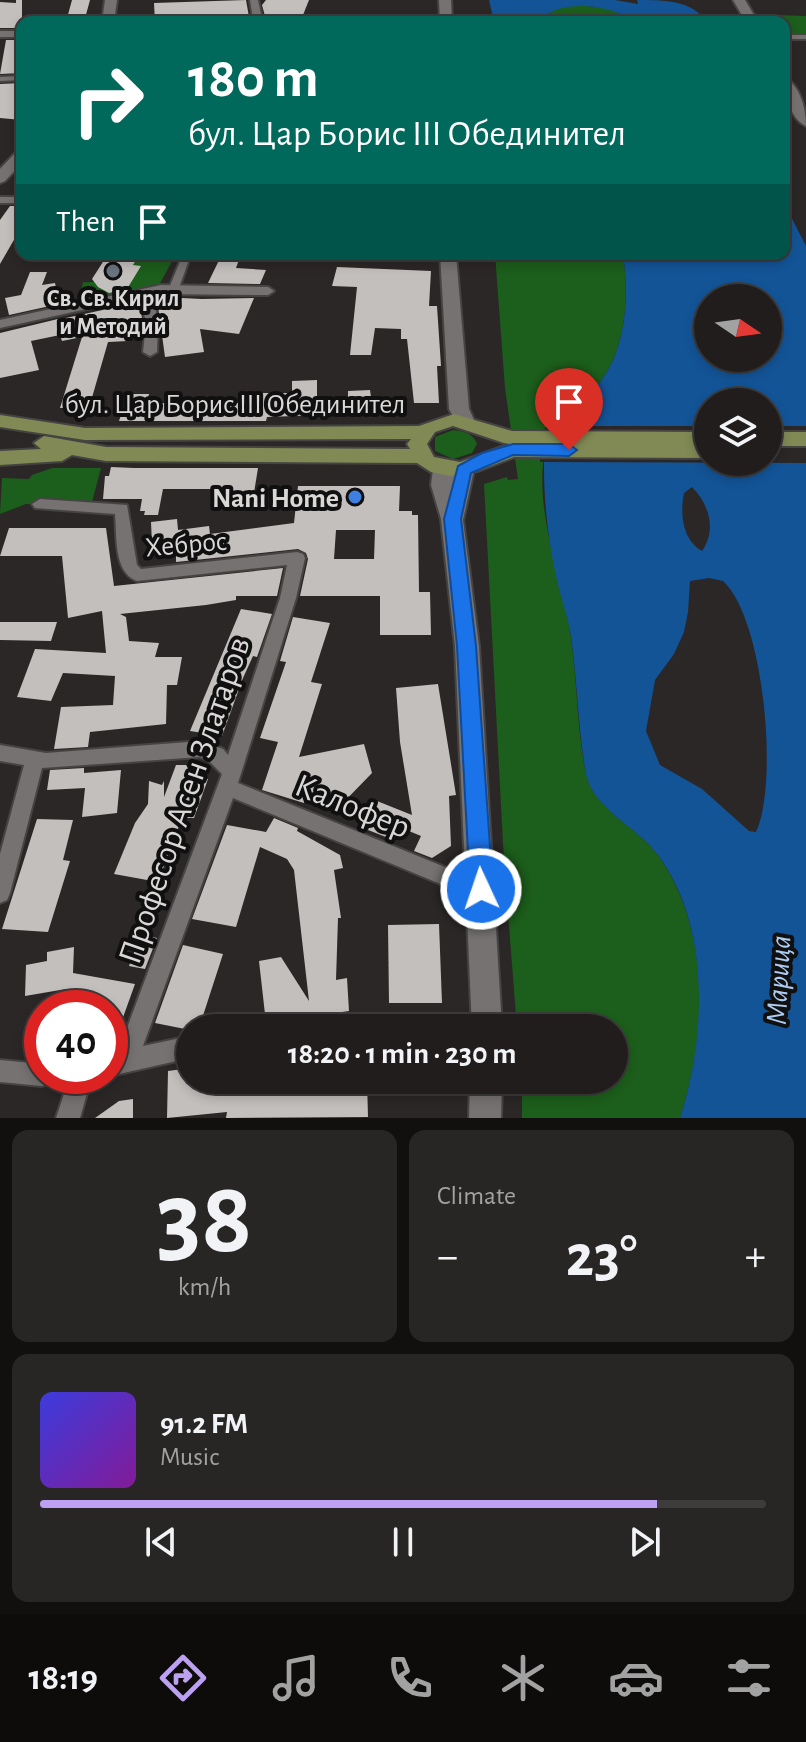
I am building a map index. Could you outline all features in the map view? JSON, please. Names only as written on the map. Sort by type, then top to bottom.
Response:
[{"type":"main road","points":[[456,417],[512,444],[694,450]]},
{"type":"main road","name":"бул. Цар Борис III Обединител","points":[[0,421],[85,434],[423,432],[456,417]]},
{"type":"main road","points":[[485,431],[492,444],[488,457]]},
{"type":"main road","name":"бул. Цар Борис III Обединител","points":[[421,456],[417,444],[423,432]]},
{"type":"main road","name":"бул. Цар Борис III Обединител","points":[[0,434],[106,454],[421,456],[453,469]]},
{"type":"main road","points":[[453,469],[482,463],[512,444],[694,439]]},
{"type":"main road","points":[[782,439],[806,439]]},
{"type":"main road","points":[[782,451],[806,451]]},
{"type":"main road","points":[[0,458],[106,454]]},
{"type":"street","points":[[790,92],[806,122]]},
{"type":"street","points":[[0,178],[16,161]]},
{"type":"street","points":[[0,192],[16,175]]},
{"type":"street","points":[[174,288],[185,260]]},
{"type":"street","points":[[448,260],[456,417]]},
{"type":"street","points":[[0,324],[174,288],[268,291]]},
{"type":"street","points":[[147,293],[152,324],[150,352]]},
{"type":"street","points":[[453,469],[452,519],[467,646],[486,1014]]},
{"type":"street","name":"Хеброс","points":[[40,504],[122,509],[129,567],[137,575],[297,558]]},
{"type":"street","name":"Професор Асен Златаров","points":[[128,1038],[230,780],[288,598],[297,558]]},
{"type":"street","name":"Калофер","points":[[0,753],[34,761],[201,749],[216,755],[230,780],[455,881]]},
{"type":"street","points":[[0,893],[34,761]]},
{"type":"street","points":[[128,1061],[176,1050]]},
{"type":"street","points":[[0,1071],[24,1073]]},
{"type":"street","points":[[68,1118],[75,1094]]},
{"type":"street","points":[[485,1118],[486,1094]]},
{"type":"green space","points":[[577,5],[615,9],[625,16],[548,16],[553,8]]},
{"type":"green space","points":[[750,14],[806,16],[806,35],[790,35],[790,16]]},
{"type":"green space","points":[[135,260],[173,260],[159,285],[139,293],[78,304],[83,282],[115,276]]},
{"type":"green space","points":[[495,260],[624,260],[626,288],[620,341],[614,358],[596,387],[559,418],[552,431],[544,457],[543,501],[571,637],[580,736],[589,783],[605,806],[658,855],[675,884],[688,916],[699,984],[699,1018],[689,1086],[680,1118],[522,1118],[522,1094],[628,1094],[628,1014],[516,1014],[504,862],[484,484],[507,477],[508,480],[518,479],[505,388]]},
{"type":"green space","points":[[453,430],[473,437],[477,444],[472,453],[453,459],[435,451],[435,437]]},
{"type":"green space","points":[[52,468],[101,468],[91,506],[26,504],[0,514],[2,478],[29,479]]},
{"type":"water","points":[[489,0],[615,0],[638,4],[637,0],[667,1],[685,5],[702,16],[625,16],[603,8],[577,6],[555,10],[547,16],[493,16]]},
{"type":"water","name":"Марица","points":[[790,215],[806,246],[806,1118],[680,1118],[695,1053],[698,1018],[699,983],[687,915],[675,884],[658,855],[605,806],[589,783],[585,769],[571,636],[548,533],[545,440],[551,425],[596,387],[606,373],[620,341],[625,306],[624,260],[790,260]],"holes":[[[692,487],[707,509],[710,526],[702,551],[686,533],[682,509],[684,493]],[[709,578],[723,581],[737,600],[749,629],[764,702],[766,777],[763,809],[756,832],[749,831],[702,789],[660,765],[646,731],[655,680],[674,654],[684,632],[690,581]]]},
{"type":"pier","points":[[547,426],[694,426],[694,463],[540,462],[543,431]]},
{"type":"pier","points":[[782,426],[806,426],[806,463],[782,463]]},
{"type":"building","points":[[16,0],[22,0],[22,16],[16,16],[16,28],[0,28],[0,2],[16,3]]},
{"type":"building","points":[[72,0],[90,0],[86,16],[68,16]]},
{"type":"building","points":[[246,0],[249,16],[155,16],[154,3]]},
{"type":"building","points":[[266,0],[309,0],[303,16],[265,16],[262,5]]},
{"type":"building","points":[[6,40],[16,40],[16,73],[0,74]]},
{"type":"building","points":[[16,83],[16,119],[0,118],[0,84]]},
{"type":"building","points":[[10,206],[16,206],[16,236],[0,264],[0,220]]},
{"type":"building","name":"Св. Св. Кирил и Методий","points":[[104,260],[136,260],[133,265],[141,266],[127,289],[109,293],[92,279]]},
{"type":"building","points":[[219,260],[239,260],[236,268],[266,270],[260,284],[208,283]]},
{"type":"building","points":[[337,267],[431,271],[429,306],[437,306],[441,366],[437,366],[439,403],[414,403],[407,339],[401,339],[401,329],[375,328],[371,355],[350,355],[357,287],[332,286]]},
{"type":"building","points":[[30,272],[47,272],[42,285],[55,283],[59,304],[9,315],[5,298],[21,295]]},
{"type":"building","points":[[254,298],[239,334],[200,329],[204,352],[165,357],[157,299]]},
{"type":"building","points":[[139,302],[142,318],[131,320],[128,341],[108,342],[89,408],[60,408],[82,337],[62,341],[60,335],[31,341],[39,370],[0,378],[0,333],[62,318],[63,323],[66,318]]},
{"type":"building","points":[[317,380],[317,399],[348,398],[348,391],[370,390],[371,397],[377,397],[378,413],[267,417],[266,421],[119,421],[128,394],[149,394],[147,403],[241,403],[243,393],[292,393],[292,381]]},
{"type":"building","points":[[111,467],[258,468],[253,499],[226,499],[228,489],[163,489],[158,515],[144,515],[145,511],[140,511],[142,499],[103,499],[105,476],[109,476]]},
{"type":"building","points":[[298,486],[400,486],[399,511],[412,511],[412,515],[418,515],[419,592],[430,592],[431,635],[380,635],[380,596],[300,596],[308,559],[306,553],[298,549],[176,562],[176,549],[168,550],[168,543],[152,544],[151,522],[177,519],[178,530],[209,526],[210,534],[294,523]],"holes":[[[336,530],[375,530],[374,559],[334,559]]]},
{"type":"building","points":[[9,528],[106,528],[114,586],[283,568],[277,596],[236,596],[236,600],[206,605],[120,614],[126,617],[129,641],[159,643],[155,657],[182,657],[177,685],[167,685],[166,724],[90,732],[88,747],[54,749],[61,707],[113,705],[115,676],[63,673],[51,701],[17,697],[35,649],[106,653],[102,611],[68,618],[62,556],[0,556]]},
{"type":"building","points":[[241,609],[272,614],[257,657],[253,656],[243,678],[222,736],[190,731]]},
{"type":"building","points":[[293,617],[330,623],[311,682],[322,684],[299,757],[364,744],[372,773],[338,808],[306,794],[304,803],[262,790],[278,742],[260,738],[286,662],[280,661]]},
{"type":"building","points":[[0,622],[57,622],[51,641],[0,640]]},
{"type":"building","points":[[438,684],[456,795],[449,796],[451,846],[432,858],[414,851],[421,836],[392,824],[386,837],[368,830],[375,817],[365,813],[372,799],[412,815],[400,742],[396,688]]},
{"type":"building","points":[[176,765],[186,765],[193,775],[208,779],[194,818],[182,818],[158,882],[114,874],[135,823],[148,804],[149,781],[162,785],[164,781],[164,797]]},
{"type":"building","points":[[84,768],[84,773],[121,770],[117,813],[82,817],[85,788],[47,790],[50,770]]},
{"type":"building","points":[[274,818],[298,828],[297,831],[340,855],[343,868],[334,870],[341,918],[338,918],[336,980],[347,978],[349,1011],[265,1014],[259,961],[281,957],[309,1001],[294,870],[287,859],[260,847],[236,927],[192,919],[227,825],[266,832]]},
{"type":"building","points":[[37,819],[73,820],[63,860],[70,861],[48,932],[2,929]]},
{"type":"building","points":[[439,924],[442,1003],[389,1003],[388,925]]},
{"type":"building","points":[[133,933],[157,938],[145,969],[129,966],[135,950],[127,948]]},
{"type":"building","points":[[183,945],[223,954],[204,1014],[176,1014],[176,1027],[155,1023]]},
{"type":"building","points":[[74,947],[73,973],[135,984],[128,1003],[128,990],[25,990],[26,965],[47,961],[47,952]]},
{"type":"building","points":[[176,1070],[176,1094],[367,1094],[368,1117],[226,1118],[227,1112],[167,1118],[168,1071]]},
{"type":"building","points":[[133,1099],[133,1118],[95,1118],[119,1101]]},
{"type":"place","name":"Св. Св. Кирил и Методий","points":[[113,271]]},
{"type":"place","name":"Nani Home","points":[[355,497]]},
{"type":"route","points":[[481,889],[467,646],[452,519],[464,470],[482,463],[488,457],[513,450],[569,450]]}]
